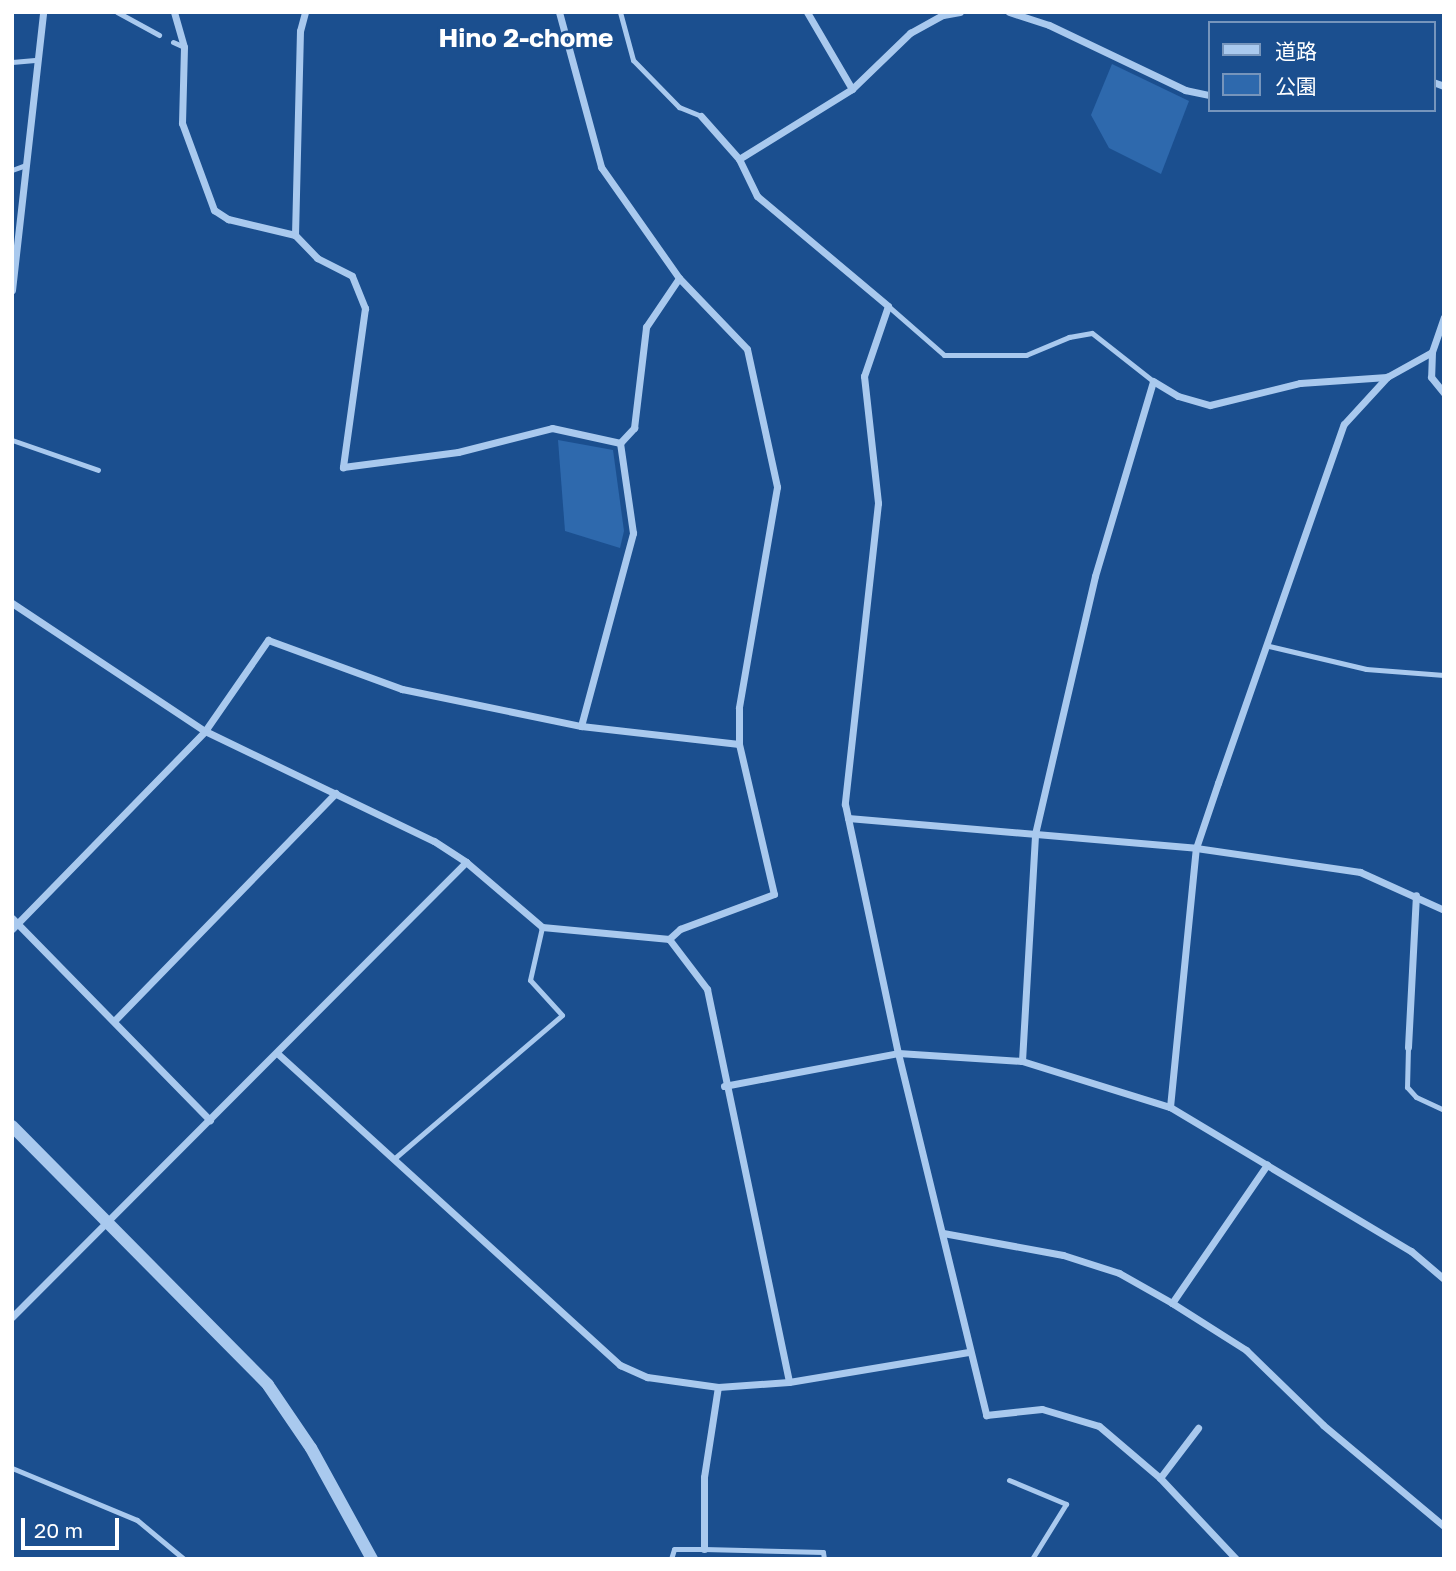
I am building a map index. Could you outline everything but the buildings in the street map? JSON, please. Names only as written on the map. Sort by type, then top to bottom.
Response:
[{"type":"street","points":[[12,290],[35,60],[43,12]]},
{"type":"street","points":[[174,12],[184,47],[182,123],[214,210],[228,219],[295,235],[317,258],[352,276],[365,308],[343,467],[458,452],[552,428],[620,443]]},
{"type":"street","points":[[295,235],[300,31],[305,12]]},
{"type":"street","points":[[559,12],[601,167],[679,278],[747,349],[777,487],[739,708],[739,744],[774,894],[680,929],[670,939]]},
{"type":"street","points":[[807,12],[852,89]]},
{"type":"street","points":[[740,159],[852,89],[910,33],[943,13],[960,12]]},
{"type":"street","points":[[1009,12],[1049,25],[1185,90],[1208,95]]},
{"type":"street","points":[[701,116],[740,159],[757,196],[888,306],[864,376],[878,503],[845,804],[898,1053],[986,1415],[1042,1409],[1099,1426],[1160,1478],[1236,1559]]},
{"type":"street","points":[[620,443],[634,428],[646,327],[679,278]]},
{"type":"street","points":[[1444,317],[1432,352],[1432,377],[1444,393]]},
{"type":"street","points":[[1170,1107],[1196,849],[1269,646],[1344,424],[1387,377],[1432,352]]},
{"type":"street","points":[[1022,1060],[1035,834],[1095,576],[1153,381],[1178,396],[1210,405],[1300,383],[1387,377]]},
{"type":"street","points":[[582,726],[633,533],[620,443]]},
{"type":"street","points":[[12,603],[205,731],[336,793],[466,862],[542,927],[670,939],[707,989],[724,1086],[789,1382]]},
{"type":"street","points":[[210,1121],[114,1021],[14,924],[205,731],[268,640],[402,690],[582,726],[739,744]]},
{"type":"street","points":[[114,1021],[336,793]]},
{"type":"street","points":[[848,818],[1196,849],[1360,872],[1416,895],[1444,911]]},
{"type":"street","points":[[12,1317],[466,862]]},
{"type":"street","points":[[1408,1047],[1416,895]]},
{"type":"street","points":[[277,1053],[396,1157],[620,1365],[680,1385],[718,1387],[789,1382],[969,1352]]},
{"type":"street","points":[[724,1086],[898,1053],[1022,1060],[1170,1107],[1410,1251],[1444,1279]]},
{"type":"street","points":[[12,1126],[268,1385],[311,1448],[372,1559]]},
{"type":"street","points":[[1172,1303],[1267,1165]]},
{"type":"street","points":[[943,1233],[1063,1255],[1119,1273],[1172,1303],[1245,1350],[1323,1425],[1444,1526]]},
{"type":"street","points":[[704,1549],[704,1477],[718,1387]]},
{"type":"street","points":[[1160,1478],[1198,1428]]},
{"type":"lane","points":[[117,12],[159,35]]},
{"type":"lane","points":[[620,12],[633,60],[679,107],[701,116]]},
{"type":"lane","points":[[173,42],[184,47]]},
{"type":"lane","points":[[12,62],[35,60]]},
{"type":"lane","points":[[12,170],[26,165]]},
{"type":"lane","points":[[888,306],[944,355],[1026,355],[1069,337],[1091,333],[1153,381]]},
{"type":"lane","points":[[12,440],[98,470]]},
{"type":"lane","points":[[1269,646],[1366,669],[1444,675]]},
{"type":"lane","points":[[396,1157],[562,1014],[530,980],[542,927]]},
{"type":"lane","points":[[1408,1047],[1407,1087],[1416,1097],[1444,1110]]},
{"type":"lane","points":[[12,1468],[138,1520],[184,1559]]},
{"type":"lane","points":[[1009,1480],[1066,1504],[1032,1559]]},
{"type":"lane","points":[[671,1559],[674,1549],[824,1552],[824,1559]]},
{"type":"lane","points":[[704,1549],[706,1559]]},
{"type":"green space","points":[[1112,64],[1189,101],[1161,174],[1109,148],[1091,115]]},
{"type":"green space","points":[[558,440],[613,450],[624,531],[620,548],[565,531]]},
{"type":"district","name":"Hino 2-chome","points":[[526,38]]}]
